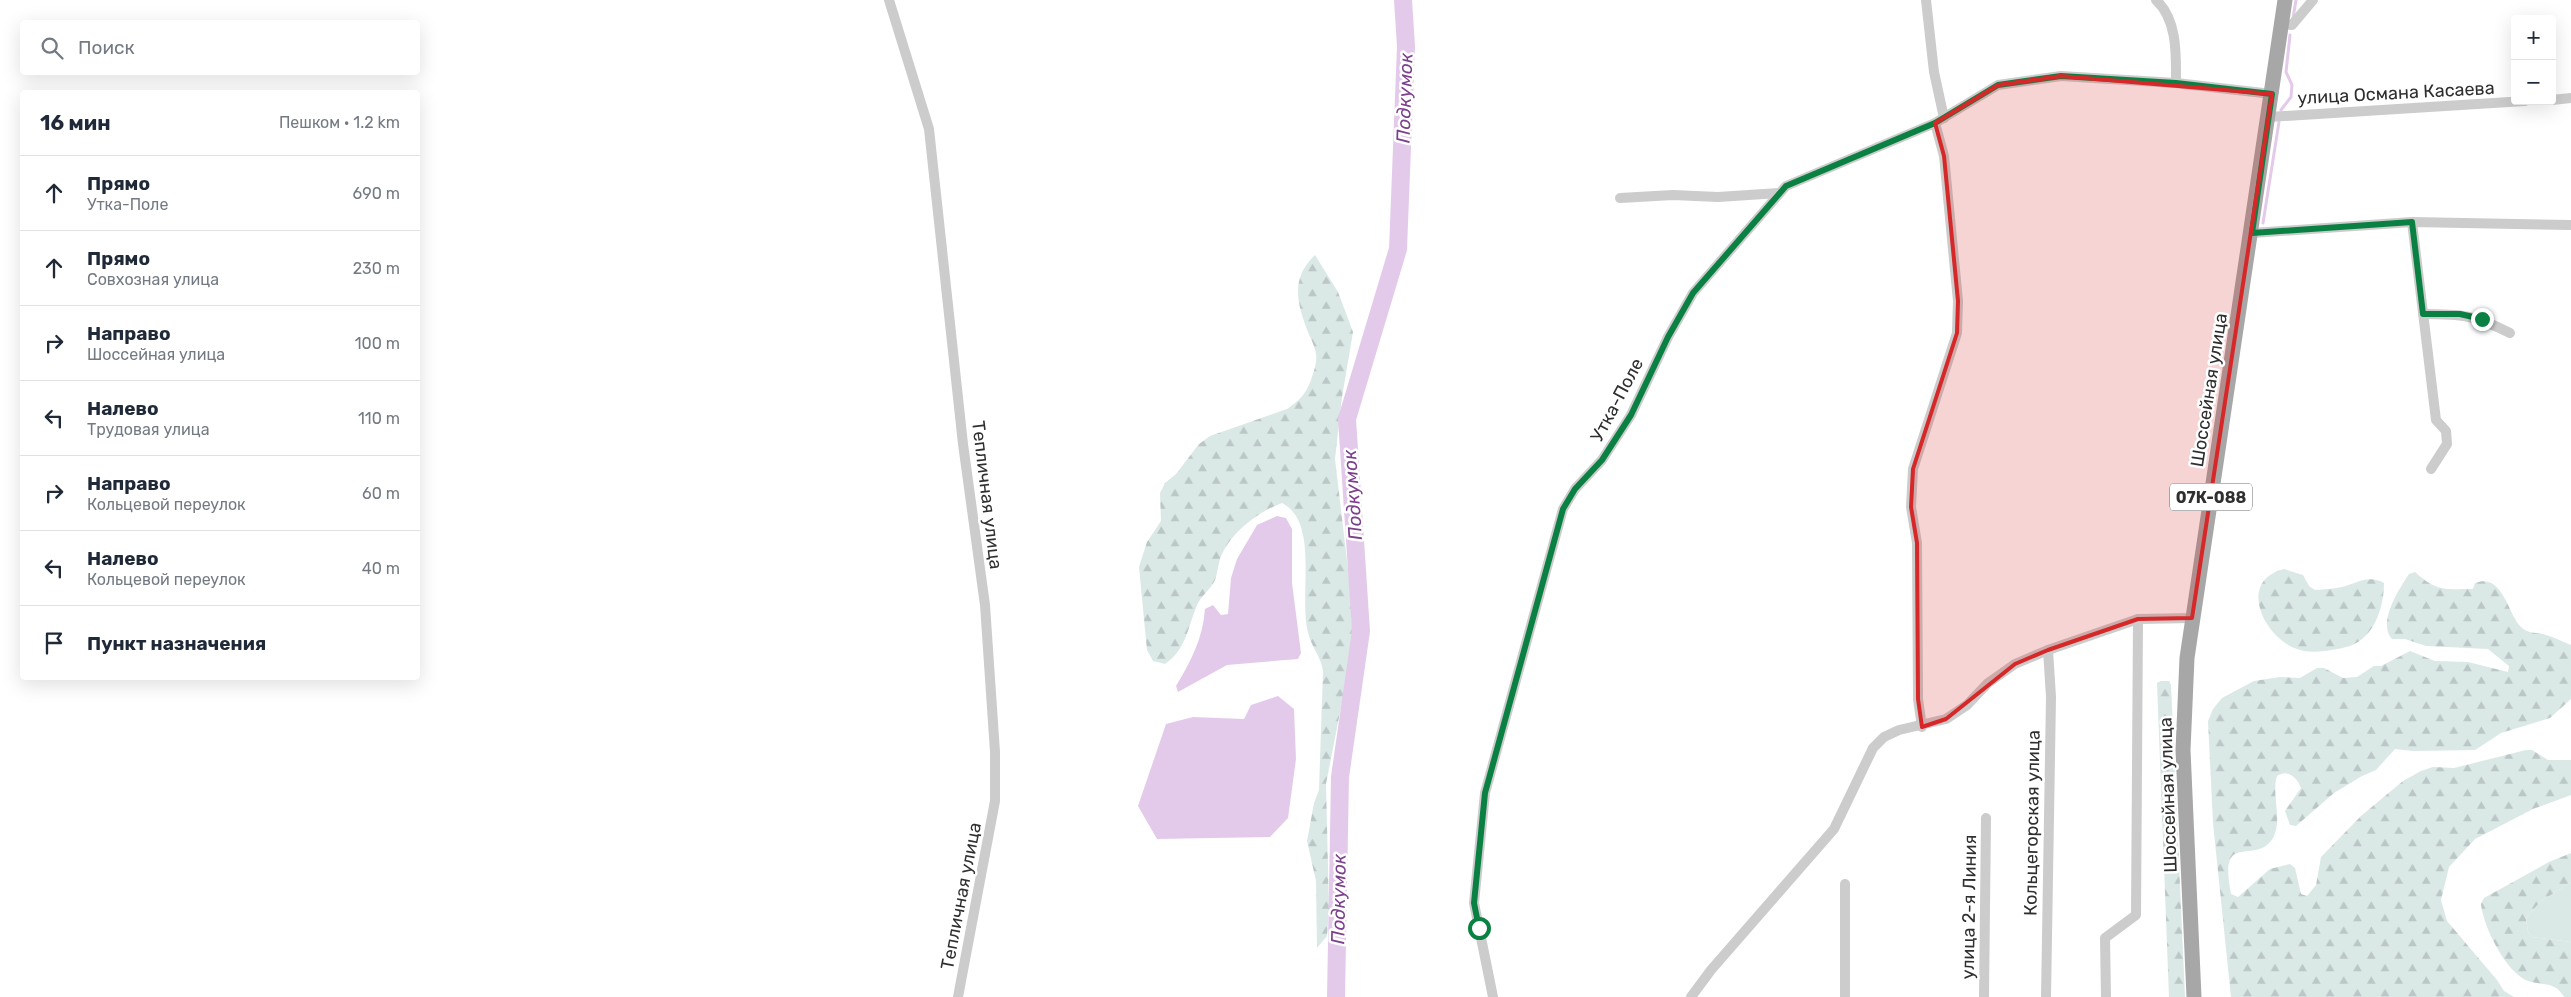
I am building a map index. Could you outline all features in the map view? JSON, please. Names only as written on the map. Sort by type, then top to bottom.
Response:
[{"type":"main road","name":"Шоссейная улица","points":[[2194,997],[2184,750],[2186,658],[2252,233],[2285,0]]},
{"type":"street","name":"Тепличная улица","points":[[889,0],[929,129],[963,444],[985,605],[996,752],[995,801],[958,997]]},
{"type":"street","points":[[1922,727],[1918,699],[1917,543],[1911,507],[1914,469],[1957,333],[1958,300],[1926,0]]},
{"type":"street","points":[[2156,0],[2162,5],[2173,29],[2176,48],[2176,83]]},
{"type":"street","points":[[2281,24],[2292,25],[2313,0]]},
{"type":"street","name":"Утка-Поле","points":[[1493,997],[1474,903],[1485,793],[1563,509],[1575,489],[1602,460],[1631,415],[1668,337],[1693,293],[1779,193],[1786,186],[1939,120],[1998,85],[2061,76],[2176,83],[2272,94]]},
{"type":"street","points":[[2556,100],[2571,98]]},
{"type":"street","name":"улица Османа Касаева","points":[[2269,117],[2511,102]]},
{"type":"street","points":[[1620,198],[1673,195],[1718,197],[1779,193]]},
{"type":"street","points":[[2252,233],[2412,222],[2571,225]]},
{"type":"street","points":[[2412,222],[2436,420],[2446,431],[2447,444],[2432,469]]},
{"type":"street","points":[[2423,314],[2460,314],[2482,319],[2510,333]]},
{"type":"street","points":[[1692,997],[1711,970],[1834,829],[1873,748],[1884,737],[1899,730],[1922,727],[1946,719],[1967,705],[1988,683],[2015,664],[2048,650],[2138,619],[2192,618]]},
{"type":"street","name":"Шоссейная улица","points":[[2106,997],[2105,938],[2136,915],[2138,619]]},
{"type":"street","name":"Кольцегорская улица","points":[[2046,997],[2051,698],[2048,650]]},
{"type":"street","name":"улица 2-я Линия","points":[[1984,997],[1986,818]]},
{"type":"street","points":[[1845,884],[1845,997]]},
{"type":"highlighted area","points":[[2061,76],[2272,94],[2192,618],[2138,619],[2048,650],[2015,664],[1946,719],[1922,727],[1918,699],[1917,543],[1911,507],[1913,469],[1957,333],[1958,301],[1944,156],[1935,123],[1998,85]]},
{"type":"green space","points":[[1315,255],[1338,292],[1353,332],[1342,397],[1335,459],[1350,586],[1353,646],[1326,784],[1329,909],[1327,936],[1317,948],[1316,881],[1307,841],[1314,803],[1319,790],[1323,671],[1321,661],[1309,636],[1306,620],[1305,544],[1301,527],[1294,513],[1282,503],[1255,517],[1239,530],[1222,554],[1215,580],[1197,605],[1182,645],[1178,652],[1165,664],[1153,661],[1147,650],[1139,567],[1147,542],[1161,521],[1160,493],[1165,483],[1176,474],[1199,444],[1210,436],[1287,409],[1299,400],[1307,389],[1315,367],[1316,354],[1301,311],[1298,292],[1302,273]]},
{"type":"green space","points":[[2284,569],[2303,575],[2309,586],[2315,590],[2342,587],[2368,579],[2379,580],[2384,583],[2380,611],[2372,628],[2359,642],[2336,649],[2318,652],[2305,651],[2285,643],[2266,622],[2260,609],[2258,596],[2261,585],[2270,575]]},
{"type":"green space","points":[[2415,572],[2429,583],[2441,588],[2473,589],[2475,583],[2484,581],[2492,584],[2504,596],[2521,627],[2530,632],[2543,634],[2571,645],[2571,699],[2550,718],[2501,733],[2475,750],[2413,751],[2395,749],[2376,770],[2334,793],[2296,826],[2290,825],[2285,811],[2301,788],[2292,775],[2285,773],[2277,776],[2275,791],[2276,831],[2273,838],[2265,846],[2257,850],[2240,852],[2234,855],[2230,861],[2228,874],[2231,894],[2238,897],[2270,869],[2290,864],[2295,868],[2301,894],[2307,896],[2316,885],[2321,857],[2361,816],[2403,781],[2421,771],[2433,767],[2454,768],[2526,750],[2532,750],[2548,760],[2571,760],[2571,795],[2533,809],[2475,839],[2449,867],[2441,900],[2447,921],[2497,980],[2504,991],[2514,997],[2231,997],[2213,823],[2208,721],[2213,709],[2222,698],[2254,681],[2280,677],[2300,678],[2317,668],[2324,668],[2343,678],[2357,677],[2374,666],[2381,666],[2410,651],[2435,661],[2468,662],[2508,672],[2509,666],[2488,649],[2426,646],[2405,639],[2392,639],[2388,632],[2387,624],[2391,606],[2409,574]]},
{"type":"green space","points":[[2169,681],[2171,685],[2185,997],[2169,997],[2157,683]]},
{"type":"green space","points":[[2571,853],[2571,882],[2540,902],[2526,918],[2528,932],[2532,937],[2571,942],[2571,997],[2564,997],[2557,988],[2528,981],[2512,969],[2491,936],[2481,904],[2484,898],[2549,862]]},
{"type":"green space","points":[[2571,882],[2571,942],[2532,937],[2528,932],[2526,918],[2540,902]]},
{"type":"shaded area","points":[[1277,516],[1286,518],[1292,529],[1292,583],[1301,653],[1298,659],[1227,665],[1178,692],[1176,686],[1195,649],[1202,630],[1205,609],[1213,605],[1221,615],[1228,614],[1231,578],[1237,559],[1257,525]]},
{"type":"shaded area","points":[[1278,696],[1294,709],[1296,759],[1288,818],[1270,837],[1157,839],[1138,806],[1166,724],[1193,717],[1244,719],[1251,705]]},
{"type":"waterway","name":"Подкумок","points":[[1336,997],[1340,777],[1361,631],[1347,419],[1398,249],[1406,46],[1403,0]]},
{"type":"waterway","points":[[2293,18],[2296,0]]},
{"type":"waterway","points":[[2281,110],[2291,97],[2292,85],[2286,72],[2290,35]]},
{"type":"waterway","points":[[2263,223],[2279,122]]},
{"type":"route","points":[[1479,928],[1474,903],[1485,793],[1563,509],[1575,489],[1602,460],[1631,415],[1668,337],[1693,293],[1770,201],[1786,186],[1935,123],[1998,85],[2061,76],[2176,83],[2272,94],[2252,233],[2412,222],[2423,314],[2460,314],[2482,319]]}]
